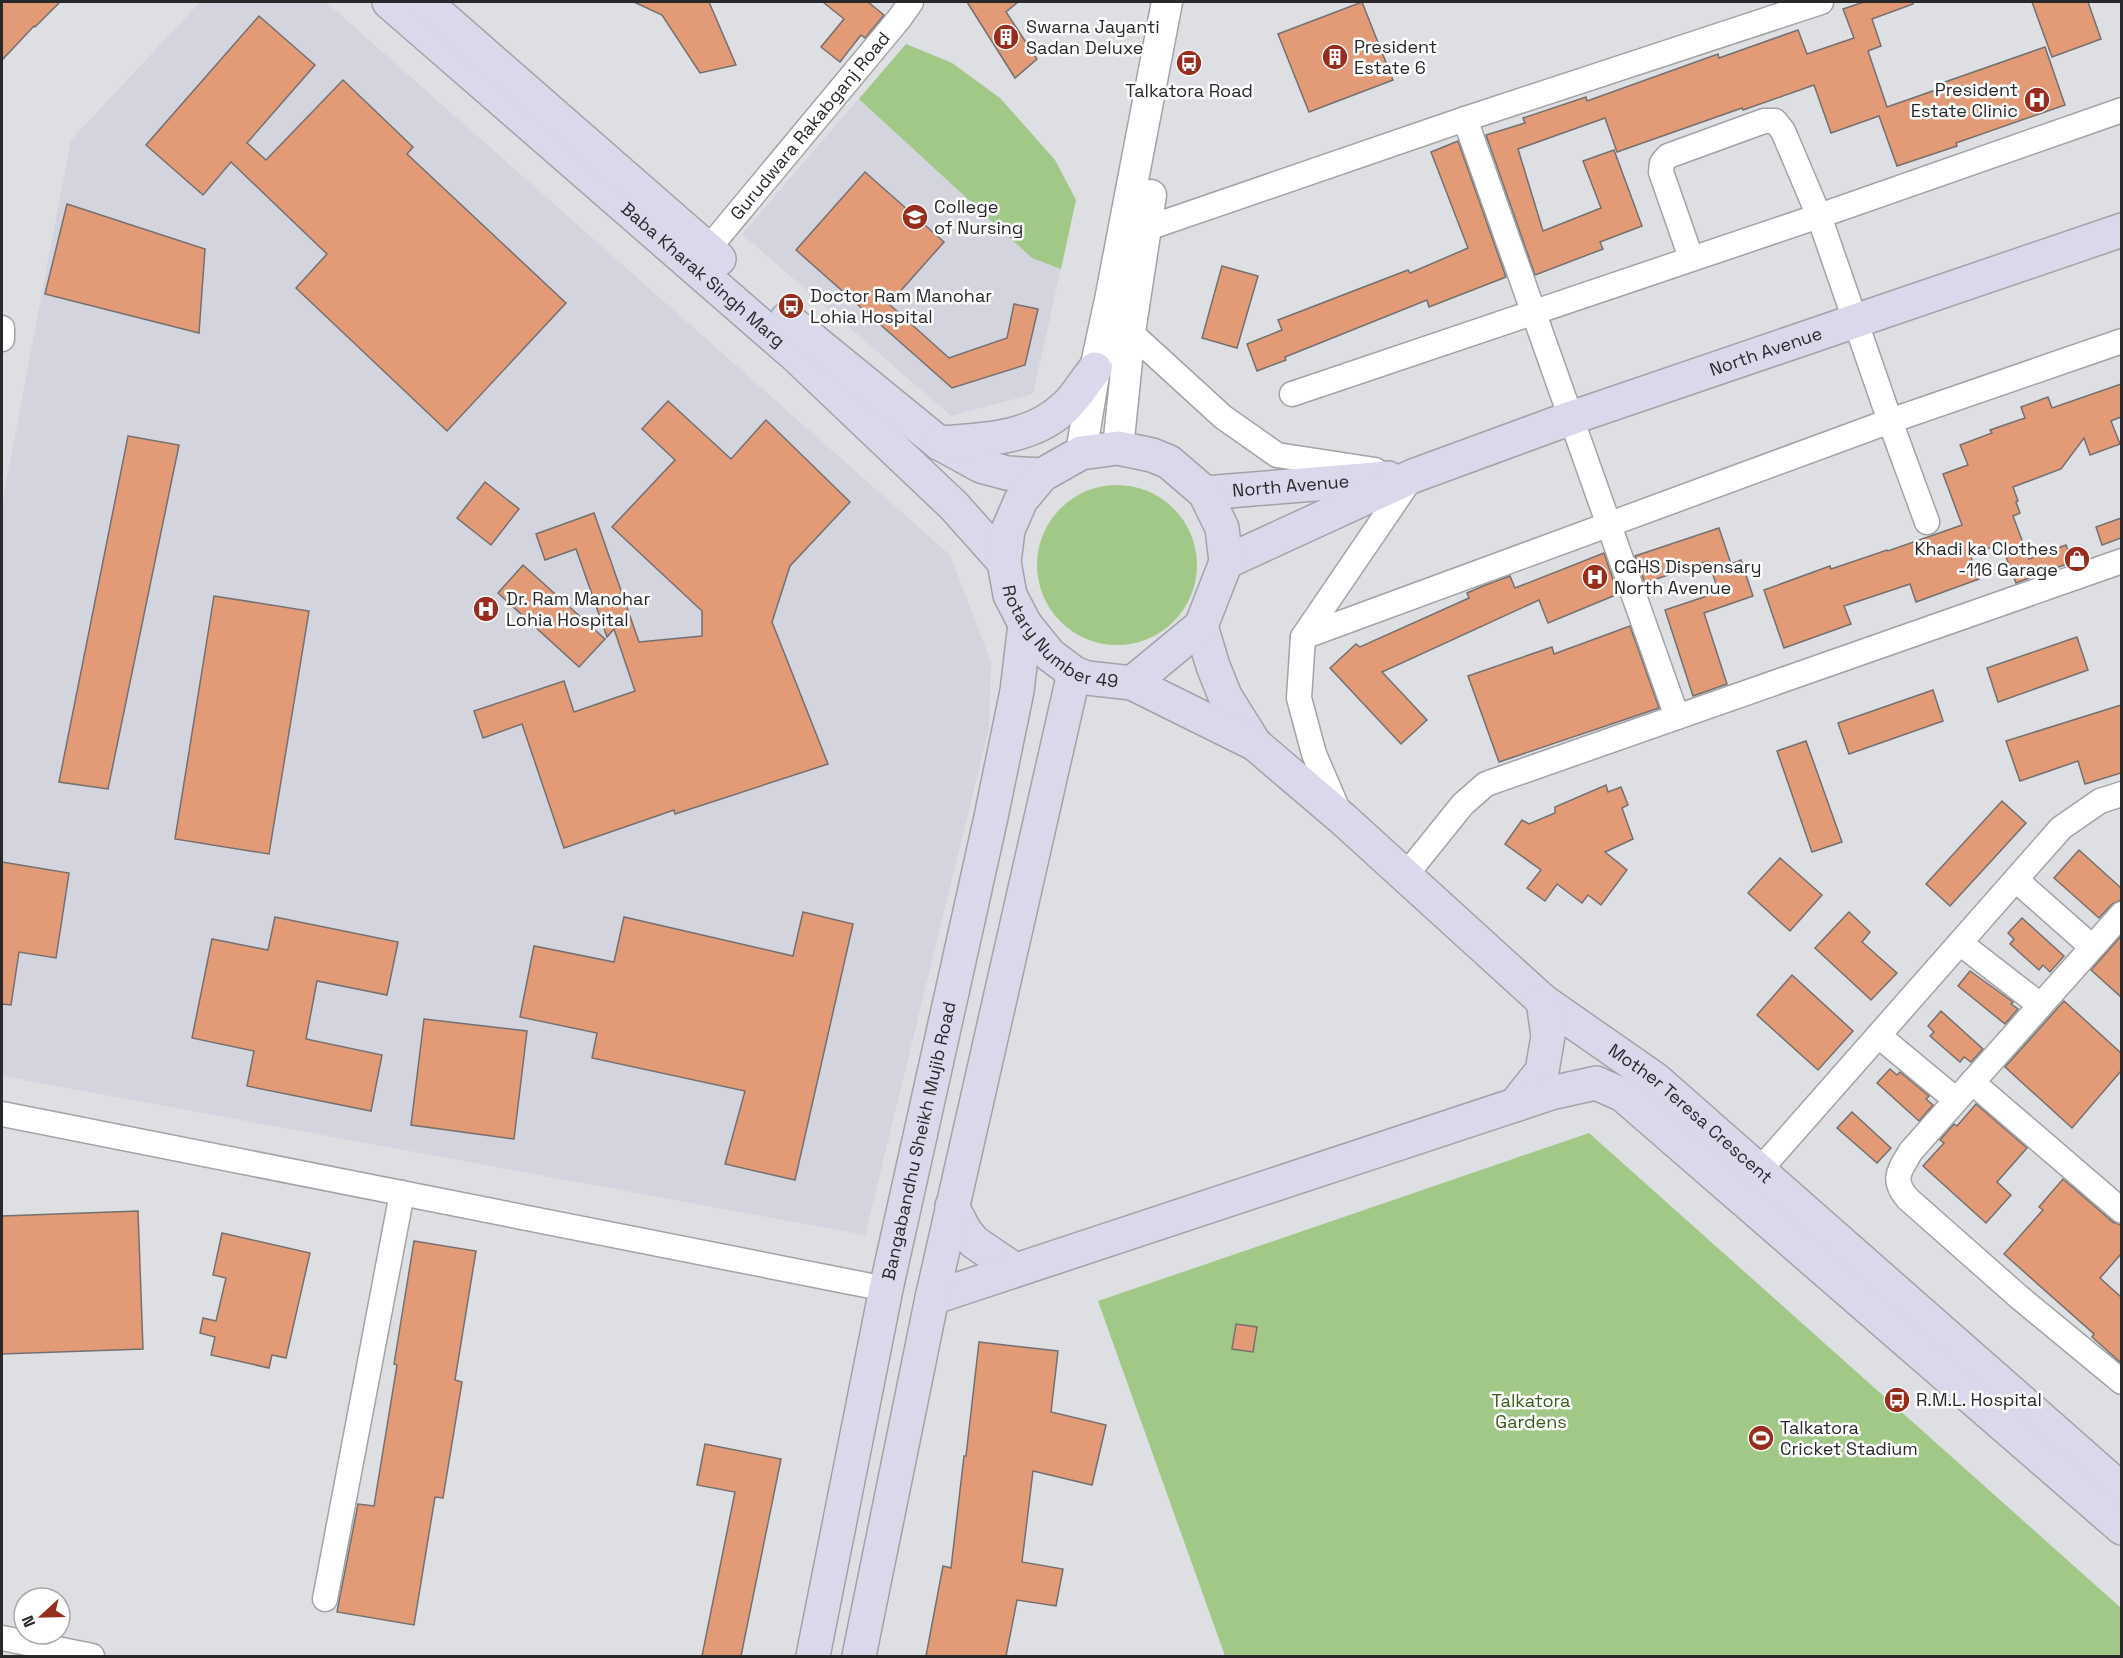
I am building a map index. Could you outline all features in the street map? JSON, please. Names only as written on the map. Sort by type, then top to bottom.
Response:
[{"type":"main road","name":"Baba Kharak Singh Marg","points":[[389,2],[795,355],[954,506],[1004,562]]},
{"type":"main road","name":"Baba Kharak Singh Marg","points":[[425,2],[807,336],[939,443],[981,466],[1007,473],[1042,475]]},
{"type":"main road","name":"North Avenue","points":[[1227,562],[1413,476],[1571,418],[2121,230]]},
{"type":"main road","points":[[939,443],[975,441],[1032,429],[1066,406],[1095,369]]},
{"type":"main road","name":"Rotary Number 49","points":[[1118,447],[1152,455],[1169,462],[1205,493],[1222,528],[1227,562],[1201,626],[1132,683],[1087,678],[1074,673],[1050,656],[1025,624],[1010,595],[1004,562],[1008,530],[1021,500],[1042,475],[1081,453],[1118,447]]},
{"type":"main road","name":"North Avenue","points":[[1205,493],[1413,476]]},
{"type":"main road","name":"Bangabandhu Sheikh Mujib Road","points":[[813,1656],[886,1289],[992,817],[1017,691],[1025,624]]},
{"type":"main road","name":"Mother Teresa Crescent","points":[[1201,626],[1225,696],[1255,744]]},
{"type":"main road","points":[[859,1656],[952,1206],[1074,673]]},
{"type":"main road","name":"Mother Teresa Crescent","points":[[1132,683],[1255,744],[1343,819],[1543,1001],[1655,1080],[2121,1490]]},
{"type":"main road","points":[[1515,1105],[1542,1071],[1548,1036],[1543,1001]]},
{"type":"main road","name":"Mother Teresa Crescent","points":[[932,1298],[1551,1093],[1596,1083],[1623,1095],[2121,1528]]},
{"type":"main road","points":[[952,1206],[965,1231],[974,1242],[1015,1270]]},
{"type":"street","name":"Gurudwara Rakabganj Road","points":[[708,249],[911,2]]},
{"type":"street","points":[[1081,453],[1095,369],[1167,2]]},
{"type":"street","points":[[1118,447],[1130,332],[1145,229],[1187,2]]},
{"type":"street","points":[[1145,229],[1465,118],[1821,2]]},
{"type":"street","points":[[1292,394],[1819,216],[2121,110]]},
{"type":"street","points":[[1465,118],[1677,717]]},
{"type":"street","points":[[1691,258],[1661,172],[1662,163],[1668,156],[1764,121],[1775,122],[1783,131],[1819,216],[1927,522]]},
{"type":"street","points":[[2,328],[2,339]]},
{"type":"street","points":[[1130,332],[1222,417],[1277,455],[1413,476],[1303,637],[1299,698],[1314,754],[1343,819]]},
{"type":"street","points":[[1303,637],[1890,421],[2121,341]]},
{"type":"street","points":[[1405,876],[1464,804],[1486,784],[2121,561]]},
{"type":"street","points":[[1759,1171],[2061,828],[2100,801],[2121,794]]},
{"type":"street","points":[[2016,880],[2092,947]]},
{"type":"street","points":[[2121,914],[1911,1151],[1899,1170],[1897,1181],[1900,1190],[2019,1297],[2121,1382]]},
{"type":"street","points":[[1960,943],[2040,1005]]},
{"type":"street","points":[[1879,1036],[1956,1100]]},
{"type":"street","points":[[1972,1082],[2121,1211]]},
{"type":"street","points":[[2,1114],[886,1289]]},
{"type":"street","points":[[325,1599],[402,1193]]},
{"type":"street","points":[[2,1638],[92,1656]]},
{"type":"shaded area","name":"Dr. Ram Manohar Lohia Hospital","points":[[200,2],[326,2],[950,555],[991,662],[989,728],[865,1235],[2,1076],[2,504],[71,140]]},
{"type":"shaded area","name":"College of Nursing","points":[[906,44],[952,63],[1000,98],[1055,160],[1076,200],[1033,394],[951,416],[742,234]]},
{"type":"green space","points":[[906,44],[952,63],[1000,98],[1055,160],[1076,200],[1061,269],[1032,258],[859,99]]},
{"type":"green space","points":[[1117,485],[1133,486],[1148,491],[1162,498],[1174,508],[1184,520],[1191,534],[1196,549],[1196,581],[1191,596],[1184,610],[1174,622],[1162,632],[1148,639],[1133,644],[1117,645],[1101,644],[1086,639],[1072,632],[1060,622],[1050,610],[1043,596],[1038,581],[1037,565],[1038,549],[1043,534],[1050,520],[1060,508],[1072,498],[1086,491],[1101,486]]},
{"type":"green space","name":"Talkatora Gardens","points":[[1589,1133],[2121,1608],[2121,1656],[1225,1656],[1098,1301]]},
{"type":"building","points":[[2,2],[60,2],[2,60]]},
{"type":"building","points":[[634,2],[709,2],[736,65],[700,73],[662,15]]},
{"type":"building","points":[[823,2],[868,2],[884,15],[865,38],[861,35],[840,62],[821,47],[844,19]]},
{"type":"building","name":"Swarna Jayanti Sadan Deluxe","points":[[967,2],[1018,2],[1006,12],[1037,59],[1015,78]]},
{"type":"building","name":"President Estate 6","points":[[1362,2],[1393,80],[1309,112],[1278,34]]},
{"type":"building","points":[[1864,2],[1913,2],[1913,4],[1872,19],[1881,46],[1868,51],[1887,107],[1947,86],[1945,82],[2045,47],[2065,105],[1897,166],[1879,116],[1831,133],[1814,85],[1617,152],[1605,118],[1518,149],[1543,231],[1601,208],[1583,161],[1614,150],[1642,226],[1600,242],[1603,249],[1535,275],[1486,135],[1525,123],[1523,118],[1586,97],[1587,101],[1718,54],[1719,58],[1798,30],[1807,54],[1854,38],[1843,9]]},
{"type":"building","points":[[2032,2],[2088,2],[2101,39],[2052,57]]},
{"type":"building","points":[[259,16],[315,65],[247,143],[266,160],[343,80],[413,147],[407,154],[566,303],[447,431],[296,288],[327,254],[231,162],[203,195],[146,145]]},
{"type":"building","points":[[1458,141],[1506,277],[1429,307],[1427,300],[1285,357],[1286,360],[1257,371],[1247,344],[1282,330],[1278,320],[1408,270],[1410,273],[1468,248],[1431,152]]},
{"type":"building","points":[[865,172],[944,242],[889,304],[949,358],[1007,338],[1014,304],[1038,309],[1025,365],[952,388],[796,250]]},
{"type":"building","points":[[67,204],[205,249],[199,333],[45,294]]},
{"type":"building","points":[[1222,266],[1258,276],[1237,348],[1202,338]]},
{"type":"building","points":[[2121,384],[2121,417],[2111,421],[2120,444],[2090,455],[2084,438],[2061,469],[2013,487],[2020,513],[2013,516],[2029,559],[2066,545],[2072,562],[2016,583],[2001,544],[1970,555],[1979,579],[1916,602],[1910,584],[1844,606],[1851,624],[1784,648],[1764,590],[1830,566],[1831,569],[1962,525],[1943,474],[1968,465],[1960,445],[1992,433],[1990,430],[2025,418],[2021,407],[2048,397],[2052,408]]},
{"type":"building","points":[[668,401],[731,459],[766,420],[850,502],[790,566],[772,622],[828,764],[675,814],[674,810],[564,848],[522,724],[483,738],[474,711],[564,681],[574,712],[635,691],[614,629],[607,637],[576,549],[545,560],[536,534],[594,513],[639,642],[702,636],[702,611],[612,527],[675,460],[642,429]]},
{"type":"building","points":[[128,436],[179,445],[108,789],[59,782]]},
{"type":"building","points":[[485,482],[519,509],[491,545],[457,518]]},
{"type":"building","points":[[2121,518],[2121,538],[2102,545],[2096,527]]},
{"type":"building","points":[[1719,528],[1731,564],[1741,560],[1753,596],[1704,613],[1727,684],[1693,696],[1665,610],[1719,592],[1708,561],[1645,583],[1635,556]]},
{"type":"building","points":[[1604,553],[1618,594],[1548,623],[1539,600],[1382,672],[1427,720],[1401,744],[1330,668],[1356,644],[1360,647],[1469,598],[1467,593],[1483,586],[1510,576],[1515,588]]},
{"type":"building","points":[[523,565],[605,639],[579,667],[498,593]]},
{"type":"building","points":[[214,596],[309,611],[269,854],[175,839]]},
{"type":"building","points":[[1630,626],[1659,708],[1499,762],[1468,676],[1552,647],[1554,654]]},
{"type":"building","points":[[2077,637],[2088,670],[1998,702],[1987,668]]},
{"type":"building","points":[[1933,690],[1943,721],[1849,754],[1838,723]]},
{"type":"building","points":[[2121,705],[2121,773],[2085,784],[2078,761],[2020,781],[2006,741]]},
{"type":"building","points":[[1806,741],[1842,842],[1812,852],[1777,751]]},
{"type":"building","points":[[1606,785],[1608,792],[1621,787],[1628,805],[1622,808],[1633,839],[1605,852],[1627,870],[1601,905],[1588,895],[1582,903],[1557,884],[1545,901],[1527,888],[1541,870],[1505,844],[1522,820],[1529,824],[1555,813],[1555,807]]},
{"type":"building","points":[[2002,801],[2026,823],[1950,906],[1926,884]]},
{"type":"building","points":[[2079,850],[2121,888],[2121,900],[2112,904],[2099,918],[2054,878]]},
{"type":"building","points":[[1780,858],[1822,895],[1790,931],[1748,893]]},
{"type":"building","points":[[2,862],[69,873],[56,958],[19,952],[11,1005],[2,1004]]},
{"type":"building","points":[[803,912],[853,924],[795,1180],[725,1164],[745,1091],[592,1058],[597,1033],[520,1017],[534,946],[614,962],[624,917],[793,956]]},
{"type":"building","points":[[1849,912],[1870,932],[1862,942],[1897,973],[1871,1000],[1815,948]]},
{"type":"building","points":[[275,917],[398,942],[387,995],[317,981],[306,1039],[382,1055],[371,1111],[247,1086],[254,1051],[192,1038],[212,939],[268,950]]},
{"type":"building","points":[[2022,918],[2064,956],[2050,972],[2043,965],[2039,970],[2010,944],[2014,939],[2008,933]]},
{"type":"building","points":[[2121,936],[2121,997],[2091,970]]},
{"type":"building","points":[[1970,971],[2013,1002],[2011,1004],[2018,1009],[2005,1024],[1958,986]]},
{"type":"building","points":[[1792,975],[1853,1031],[1818,1070],[1757,1015]]},
{"type":"building","points":[[2064,1001],[2121,1053],[2121,1071],[2072,1128],[2005,1067]]},
{"type":"building","points":[[1941,1011],[1983,1049],[1971,1062],[1964,1057],[1960,1062],[1930,1036],[1934,1032],[1928,1026]]},
{"type":"building","points":[[424,1019],[527,1031],[514,1139],[411,1125]]},
{"type":"building","points":[[1890,1069],[1897,1075],[1900,1072],[1929,1096],[1926,1099],[1933,1105],[1919,1121],[1877,1083]]},
{"type":"building","points":[[1976,1104],[2027,1148],[1997,1182],[2011,1195],[1986,1223],[1923,1166],[1944,1143],[1940,1140],[1954,1124],[1957,1126]]},
{"type":"building","points":[[1852,1112],[1891,1148],[1877,1163],[1837,1128]]},
{"type":"building","points":[[2063,1179],[2113,1222],[2121,1225],[2121,1254],[2100,1278],[2121,1297],[2121,1363],[2092,1337],[2094,1334],[2004,1254],[2043,1210],[2039,1207]]},
{"type":"building","points":[[138,1211],[143,1349],[2,1354],[2,1216]]},
{"type":"building","points":[[222,1233],[310,1253],[286,1358],[272,1355],[269,1368],[211,1355],[215,1337],[200,1333],[203,1318],[216,1321],[226,1278],[213,1275]]},
{"type":"building","points":[[414,1241],[476,1251],[455,1380],[462,1382],[443,1498],[435,1497],[414,1625],[337,1612],[358,1504],[374,1506]]},
{"type":"building","points":[[1236,1324],[1257,1327],[1253,1352],[1232,1349]]},
{"type":"building","points":[[979,1342],[1058,1351],[1051,1412],[1106,1425],[1092,1485],[1033,1471],[1022,1562],[1063,1569],[1056,1606],[1017,1600],[1006,1656],[926,1656],[943,1566],[951,1568]]},
{"type":"building","points":[[705,1444],[781,1459],[741,1656],[702,1656],[735,1492],[697,1485]]},
{"type":"place","name":"Swarna Jayanti Sadan Deluxe","points":[[1006,37]]},
{"type":"place","name":"President Estate 6","points":[[1335,57]]},
{"type":"place","name":"Talkatora Road","points":[[1189,63]]},
{"type":"place","name":"President Estate Clinic","points":[[2037,100]]},
{"type":"place","name":"College of Nursing","points":[[915,217]]},
{"type":"place","name":"Doctor Ram Manohar Lohia Hospital","points":[[791,306]]},
{"type":"place","name":"Khadi ka Clothes -116 Garage","points":[[2077,559]]},
{"type":"place","name":"CGHS Dispensary North Avenue","points":[[1595,577]]},
{"type":"place","name":"Dr. Ram Manohar Lohia Hospital","points":[[486,609]]},
{"type":"place","name":"R.M.L. Hospital","points":[[1897,1400]]},
{"type":"place","name":"Talkatora Cricket Stadium","points":[[1761,1438]]}]
